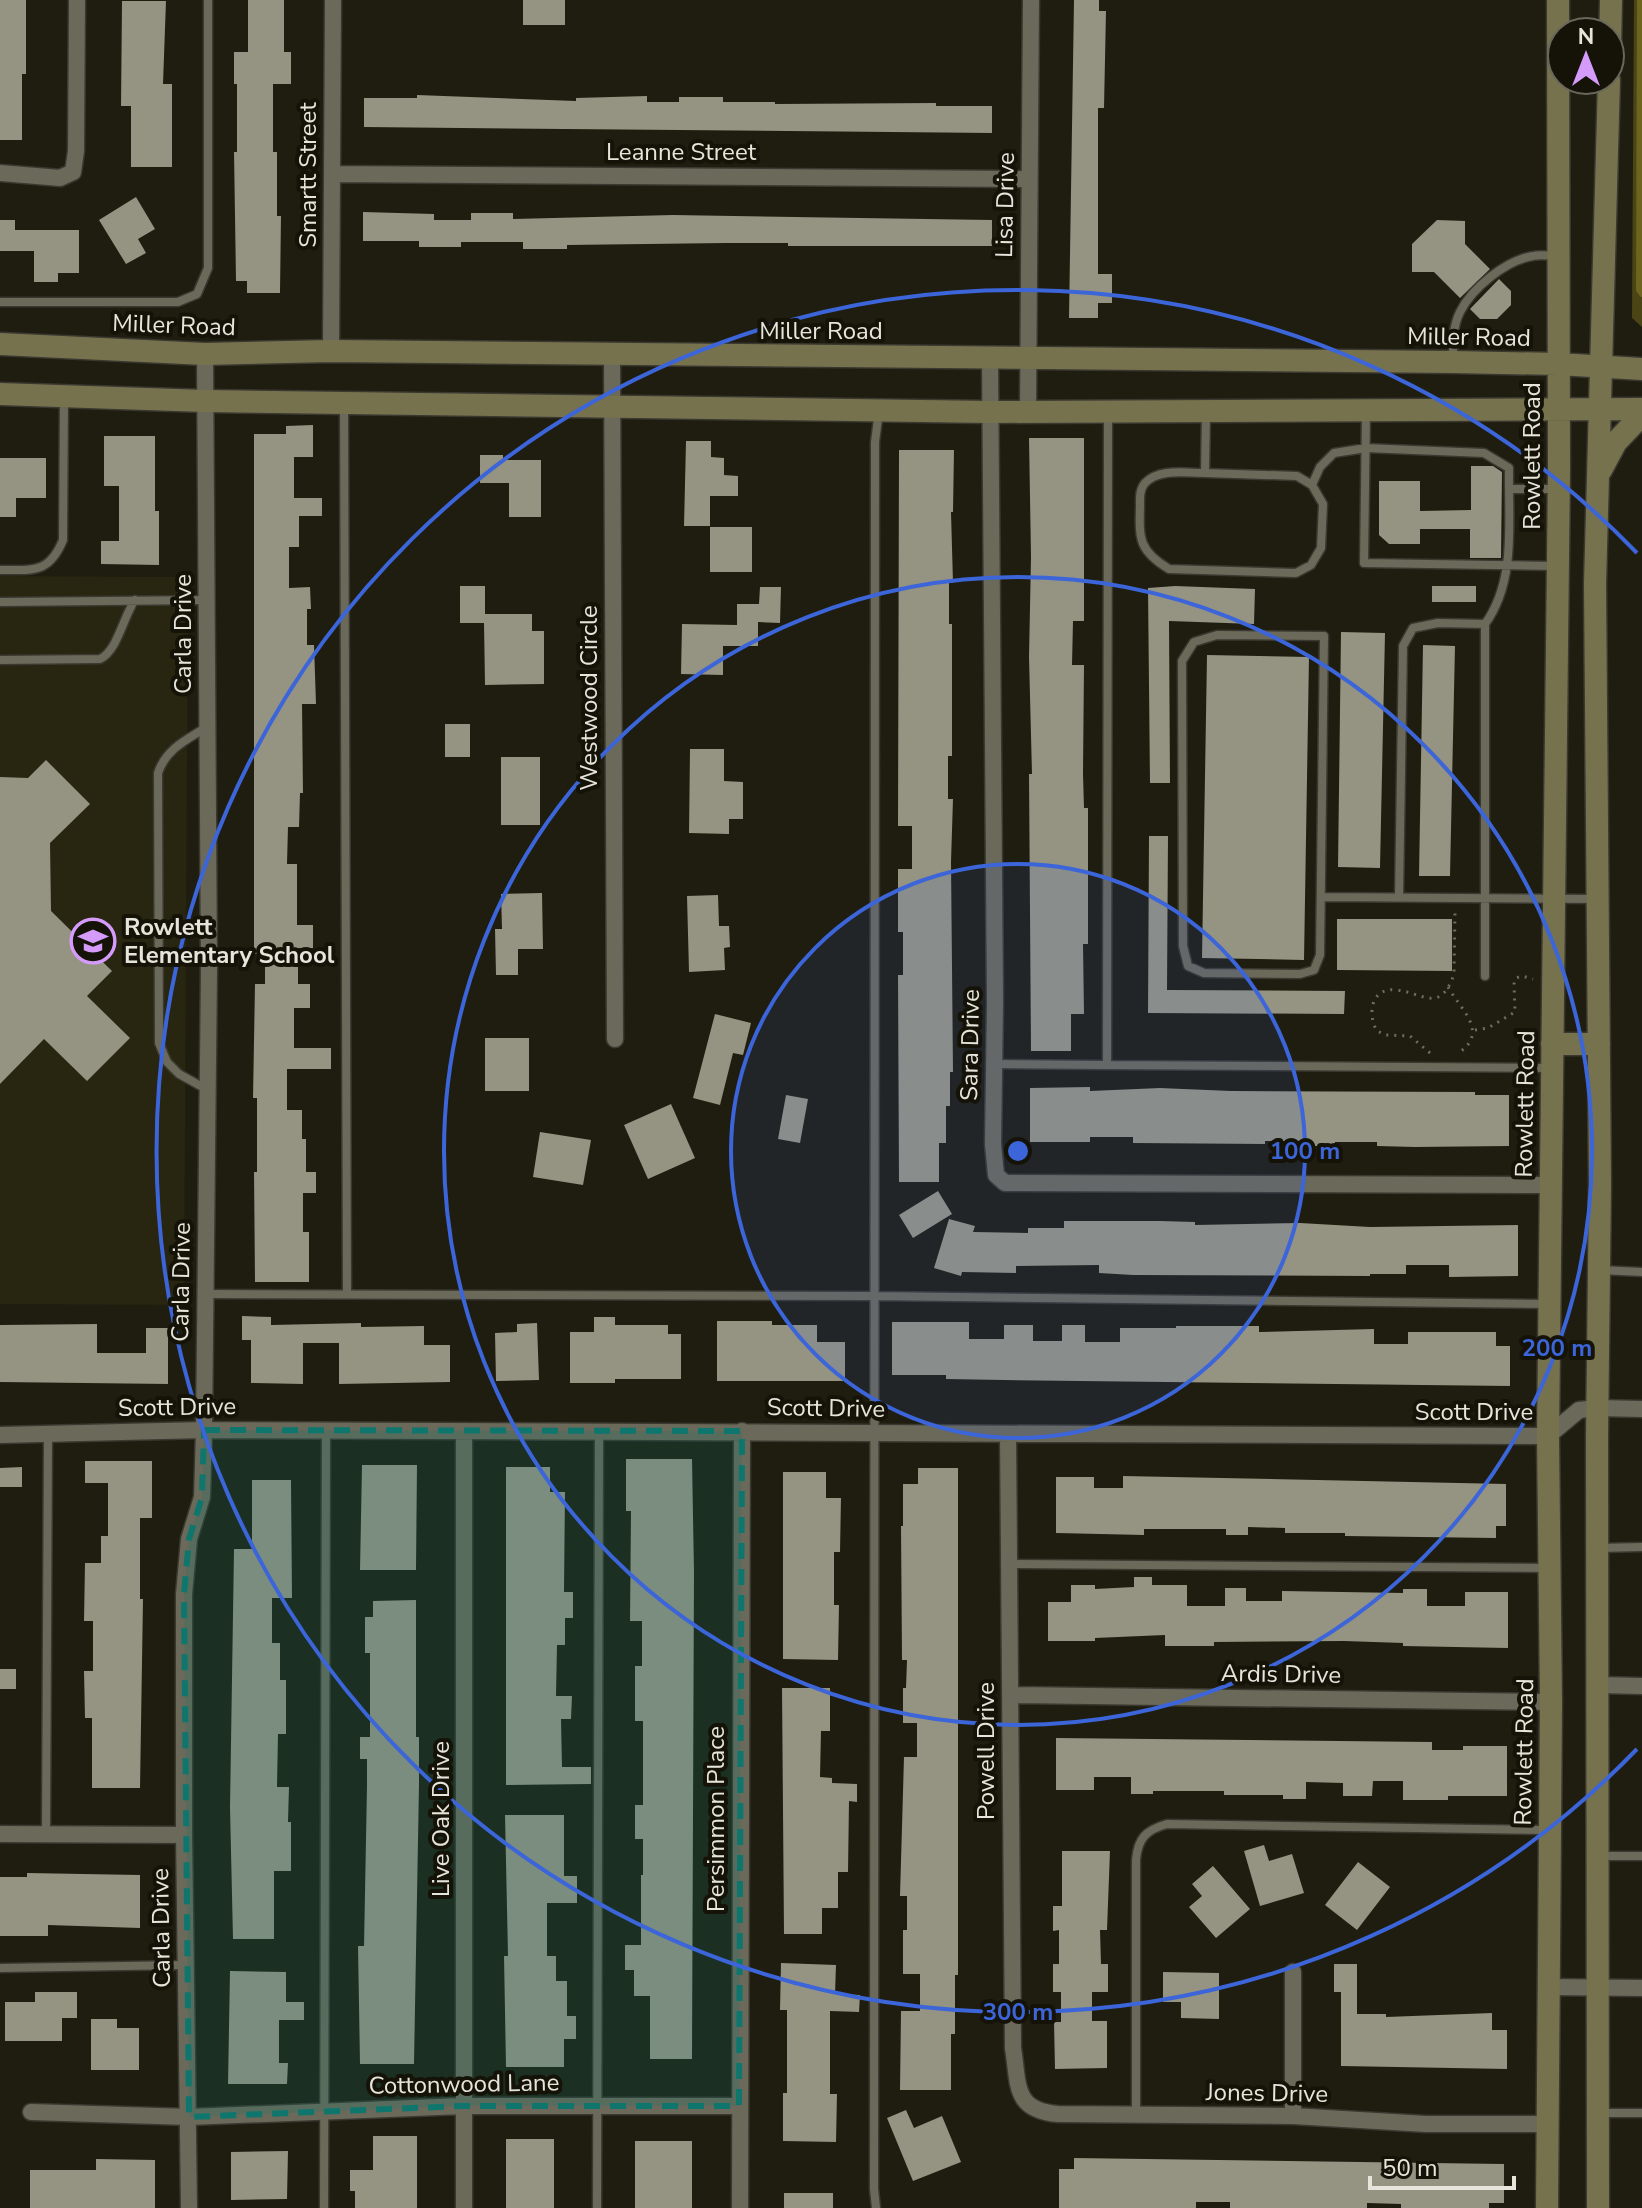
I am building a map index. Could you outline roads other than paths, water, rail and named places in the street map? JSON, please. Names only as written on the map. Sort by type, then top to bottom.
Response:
[{"type":"main road","name":"Rowlett Road","points":[[1547,2208],[1551,1702],[1548,1436],[1558,566],[1558,0]]},
{"type":"main road","points":[[1598,2208],[1599,1044],[1595,584],[1609,96]]},
{"type":"main road","name":"Miller Road","points":[[0,344],[205,354],[331,351],[1453,362],[1642,369]]},
{"type":"main road","points":[[0,394],[205,401],[991,412],[1601,409],[1642,412]]},
{"type":"main road","points":[[1598,475],[1616,442],[1642,412]]},
{"type":"main road","points":[[1552,1044],[1599,1044]]},
{"type":"street","points":[[0,173],[60,178],[73,172],[76,151],[77,0]]},
{"type":"street","name":"Smartt Street","points":[[331,351],[333,0]]},
{"type":"street","name":"Lisa Drive","points":[[1028,411],[1031,0]]},
{"type":"street","name":"Leanne Street","points":[[332,174],[1029,179]]},
{"type":"street","name":"Carla Drive","points":[[189,2208],[184,1594],[189,1539],[202,1497],[204,1430],[208,1090],[205,354]]},
{"type":"street","name":"Westwood Circle","points":[[612,356],[615,1039]]},
{"type":"street","name":"Sara Drive","points":[[990,358],[996,1175],[1005,1183],[1550,1185]]},
{"type":"street","name":"Scott Drive","points":[[0,1435],[326,1430],[1548,1436],[1579,1410],[1642,1409]]},
{"type":"street","name":"Live Oak Drive","points":[[464,1431],[464,2208]]},
{"type":"street","name":"Persimmon Place","points":[[740,2208],[742,1431]]},
{"type":"street","name":"Powell Drive","points":[[1008,1435],[1010,1918],[1016,2068]]},
{"type":"street","points":[[1599,1685],[1642,1686]]},
{"type":"street","name":"Ardis Drive","points":[[1010,1695],[1551,1702]]},
{"type":"street","points":[[0,1834],[184,1835]]},
{"type":"street","points":[[1293,1972],[1293,2116]]},
{"type":"street","points":[[1548,1987],[1642,1988]]},
{"type":"street","name":"Jones Drive","points":[[1016,2068],[1019,2092],[1026,2105],[1040,2113],[1293,2116],[1426,2124],[1548,2124]]},
{"type":"street","name":"Cottonwood Lane","points":[[31,2112],[189,2117],[463,2106],[739,2106]]},
{"type":"lane","points":[[0,302],[178,302],[197,294],[208,268],[208,0]]},
{"type":"lane","points":[[1453,362],[1456,324],[1461,311],[1482,285],[1521,259],[1534,255],[1558,256]]},
{"type":"lane","points":[[0,570],[40,570],[56,556],[63,540],[64,396]]},
{"type":"lane","points":[[344,402],[347,1294]]},
{"type":"lane","points":[[876,2208],[875,442],[879,410]]},
{"type":"lane","points":[[1107,1065],[1108,411]]},
{"type":"lane","points":[[1205,473],[1206,412]]},
{"type":"lane","points":[[1366,412],[1364,563],[1558,566]]},
{"type":"lane","points":[[1312,485],[1320,467],[1334,453],[1366,448],[1484,453],[1509,468],[1508,566],[1498,606],[1485,624],[1485,976]]},
{"type":"lane","points":[[1167,472],[1205,473],[1297,476],[1312,485],[1323,504],[1321,548],[1311,565],[1296,573],[1169,569],[1154,560],[1143,547],[1139,533],[1141,490],[1146,481],[1167,472]]},
{"type":"lane","points":[[1509,489],[1558,489]]},
{"type":"lane","points":[[0,660],[100,659],[108,655],[135,600]]},
{"type":"lane","points":[[0,602],[206,600]]},
{"type":"lane","points":[[1399,897],[1403,646],[1413,628],[1438,623],[1485,624]]},
{"type":"lane","points":[[1217,635],[1324,636],[1321,897],[1320,955],[1314,970],[1300,974],[1204,973],[1188,966],[1183,946],[1182,661],[1194,642],[1217,635]]},
{"type":"lane","points":[[207,726],[172,749],[163,759],[158,773],[157,998],[159,1043],[167,1062],[179,1074],[208,1090]]},
{"type":"lane","points":[[1321,897],[1598,899]]},
{"type":"lane","points":[[994,1064],[1551,1068]]},
{"type":"lane","points":[[1599,1270],[1642,1272]]},
{"type":"lane","points":[[205,1294],[874,1296],[1550,1304]]},
{"type":"lane","points":[[324,2208],[326,1430]]},
{"type":"lane","points":[[597,2208],[599,1431]]},
{"type":"lane","points":[[46,1834],[48,1434]]},
{"type":"lane","points":[[1597,1548],[1642,1547]]},
{"type":"lane","points":[[1009,1564],[1550,1568]]},
{"type":"lane","points":[[1136,2115],[1136,1860],[1137,1844],[1144,1834],[1167,1824],[1549,1830]]},
{"type":"lane","points":[[1599,1856],[1642,1856]]},
{"type":"lane","points":[[0,1968],[186,1965]]},
{"type":"lane","points":[[1599,2113],[1642,2113]]},
{"type":"waterway","points":[[1640,0],[1639,290],[1642,294]]},
{"type":"place","name":"Rowlett Elementary School","points":[[93,941]]}]
